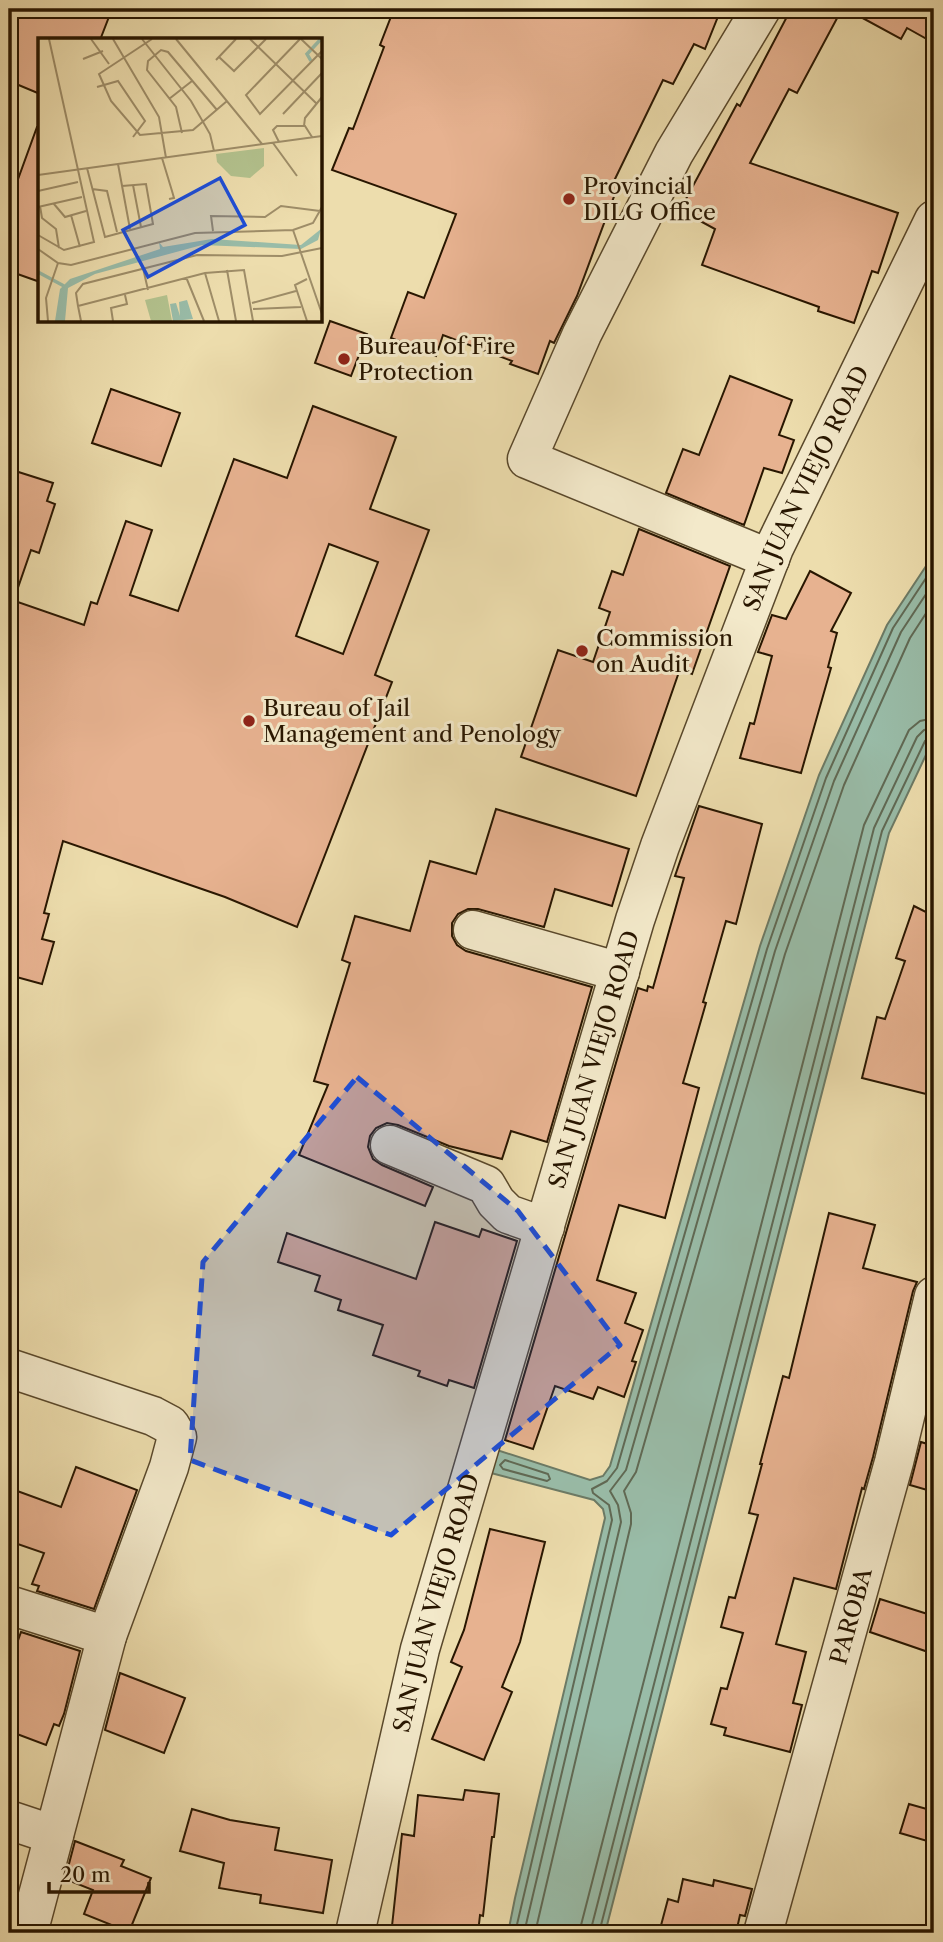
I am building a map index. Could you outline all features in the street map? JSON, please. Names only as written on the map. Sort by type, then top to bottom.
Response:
[{"type":"street","points":[[761,9],[674,153],[582,334],[527,459],[770,559]]},
{"type":"street","name":"SAN JUAN VIEJO ROAD","points":[[355,1933],[420,1649],[620,972],[660,846],[770,559],[934,220]]},
{"type":"street","points":[[473,930],[620,972]]},
{"type":"street","points":[[390,1145],[486,1185],[496,1202],[508,1214],[545,1227]]},
{"type":"street","name":"PAROBA","points":[[763,1933],[894,1462],[934,1296]]},
{"type":"street","points":[[9,1368],[153,1416],[170,1424],[177,1437],[169,1467],[107,1636],[28,1933]]},
{"type":"street","points":[[9,1605],[107,1636]]},
{"type":"street","points":[[9,1820],[54,1835]]},
{"type":"highlighted area","points":[[357,1077],[518,1211],[620,1345],[391,1535],[190,1460],[203,1262]]},
{"type":"water","points":[[934,554],[934,738],[889,833],[605,1933],[508,1933],[605,1518],[603,1509],[594,1500],[491,1473],[497,1450],[590,1480],[603,1476],[610,1466],[760,946],[819,775],[887,625]]},
{"type":"building","points":[[9,9],[112,9],[101,38],[38,38],[38,93],[9,81]]},
{"type":"building","points":[[394,9],[721,9],[705,49],[694,44],[673,84],[663,80],[614,181],[619,183],[577,296],[554,343],[550,341],[538,374],[510,364],[512,361],[443,335],[436,356],[391,338],[408,292],[424,298],[456,214],[332,170],[349,128],[353,129],[384,47],[380,45]]},
{"type":"building","points":[[791,9],[842,9],[797,93],[789,89],[750,163],[898,213],[878,273],[872,271],[854,323],[818,311],[819,307],[702,265],[715,229],[680,210],[737,104],[740,106]]},
{"type":"building","points":[[846,9],[934,9],[934,43],[907,28],[901,39]]},
{"type":"building","points":[[38,127],[38,281],[9,271],[9,204]]},
{"type":"building","points":[[330,321],[367,334],[351,376],[315,363]]},
{"type":"building","points":[[730,376],[792,400],[779,435],[794,440],[782,473],[764,468],[744,525],[666,493],[683,449],[699,455]]},
{"type":"building","points":[[111,389],[180,413],[161,466],[92,443]]},
{"type":"building","points":[[313,406],[396,437],[370,509],[429,530],[375,675],[392,682],[297,927],[225,897],[63,841],[44,913],[49,914],[42,939],[54,942],[42,984],[9,975],[9,619],[15,601],[84,625],[91,602],[97,604],[126,521],[152,530],[130,595],[178,611],[234,459],[287,478]],"holes":[[[329,544],[378,562],[343,654],[296,636]]]},
{"type":"building","points":[[9,469],[53,483],[47,501],[55,504],[39,553],[31,550],[13,602],[9,601]]},
{"type":"building","points":[[639,529],[730,566],[692,674],[680,669],[636,796],[521,757],[558,650],[593,662],[610,612],[599,608],[612,571],[623,575]]},
{"type":"building","points":[[810,571],[851,593],[831,631],[837,633],[828,667],[831,668],[801,773],[740,758],[750,723],[754,724],[772,656],[758,652],[772,615],[786,619]]},
{"type":"building","points":[[699,806],[762,824],[736,924],[726,921],[683,1083],[699,1088],[665,1218],[619,1205],[597,1280],[636,1293],[625,1323],[643,1330],[632,1361],[636,1362],[624,1397],[598,1387],[593,1399],[555,1386],[533,1449],[505,1440],[638,988],[647,991],[648,986],[653,988],[684,878],[675,876]]},
{"type":"building","points":[[496,809],[629,849],[612,906],[555,889],[544,927],[478,909],[468,909],[458,914],[452,923],[452,936],[457,945],[466,951],[592,987],[547,1142],[511,1131],[502,1159],[449,1146],[398,1125],[387,1123],[376,1128],[370,1136],[368,1147],[373,1159],[433,1187],[425,1206],[299,1155],[328,1085],[314,1081],[350,963],[342,960],[355,916],[410,931],[430,861],[476,874]]},
{"type":"building","points":[[914,906],[934,916],[934,1096],[862,1078],[877,1017],[885,1019],[905,961],[896,958]]},
{"type":"building","points":[[829,1213],[875,1225],[863,1268],[917,1282],[873,1457],[864,1489],[862,1488],[836,1589],[794,1578],[776,1644],[806,1652],[793,1703],[802,1705],[790,1752],[724,1735],[726,1728],[711,1724],[721,1688],[727,1689],[743,1633],[721,1627],[729,1597],[735,1598],[758,1515],[749,1513],[760,1464],[783,1376],[789,1378]]},
{"type":"building","points":[[435,1222],[479,1237],[482,1229],[517,1241],[474,1388],[449,1380],[447,1386],[418,1376],[420,1371],[373,1355],[383,1325],[338,1310],[341,1300],[315,1291],[320,1276],[278,1262],[287,1233],[416,1279]]},
{"type":"building","points":[[921,1442],[934,1446],[934,1492],[910,1485]]},
{"type":"building","points":[[76,1467],[137,1490],[94,1609],[37,1591],[39,1586],[32,1584],[44,1553],[9,1541],[9,1488],[61,1507]]},
{"type":"building","points":[[490,1529],[545,1542],[520,1642],[502,1687],[512,1692],[484,1760],[432,1739],[462,1667],[451,1662],[464,1630]]},
{"type":"building","points":[[880,1599],[934,1616],[934,1654],[870,1632]]},
{"type":"building","points":[[21,1632],[80,1651],[64,1714],[59,1726],[54,1724],[46,1745],[9,1731],[9,1666]]},
{"type":"building","points":[[120,1673],[185,1698],[164,1753],[105,1730]]},
{"type":"building","points":[[465,1790],[499,1794],[483,1916],[480,1915],[478,1933],[392,1926],[402,1834],[414,1836],[418,1795],[463,1800]]},
{"type":"building","points":[[909,1804],[934,1811],[934,1843],[900,1833]]},
{"type":"building","points":[[192,1809],[230,1820],[279,1828],[275,1850],[332,1860],[323,1913],[260,1903],[261,1895],[219,1888],[224,1863],[180,1851]]},
{"type":"building","points":[[75,1841],[124,1860],[121,1866],[151,1878],[129,1932],[84,1914],[93,1890],[65,1879]]},
{"type":"building","points":[[683,1879],[713,1886],[714,1880],[752,1889],[745,1916],[740,1915],[736,1933],[659,1933],[668,1899],[678,1902]]},
{"type":"place","name":"Provincial DILG Office","points":[[569,199]]},
{"type":"place","name":"Bureau of Fire Protection","points":[[344,359]]},
{"type":"place","name":"Commission on Audit","points":[[582,651]]},
{"type":"place","name":"Bureau of Jail Management and Penology","points":[[249,721]]}]
